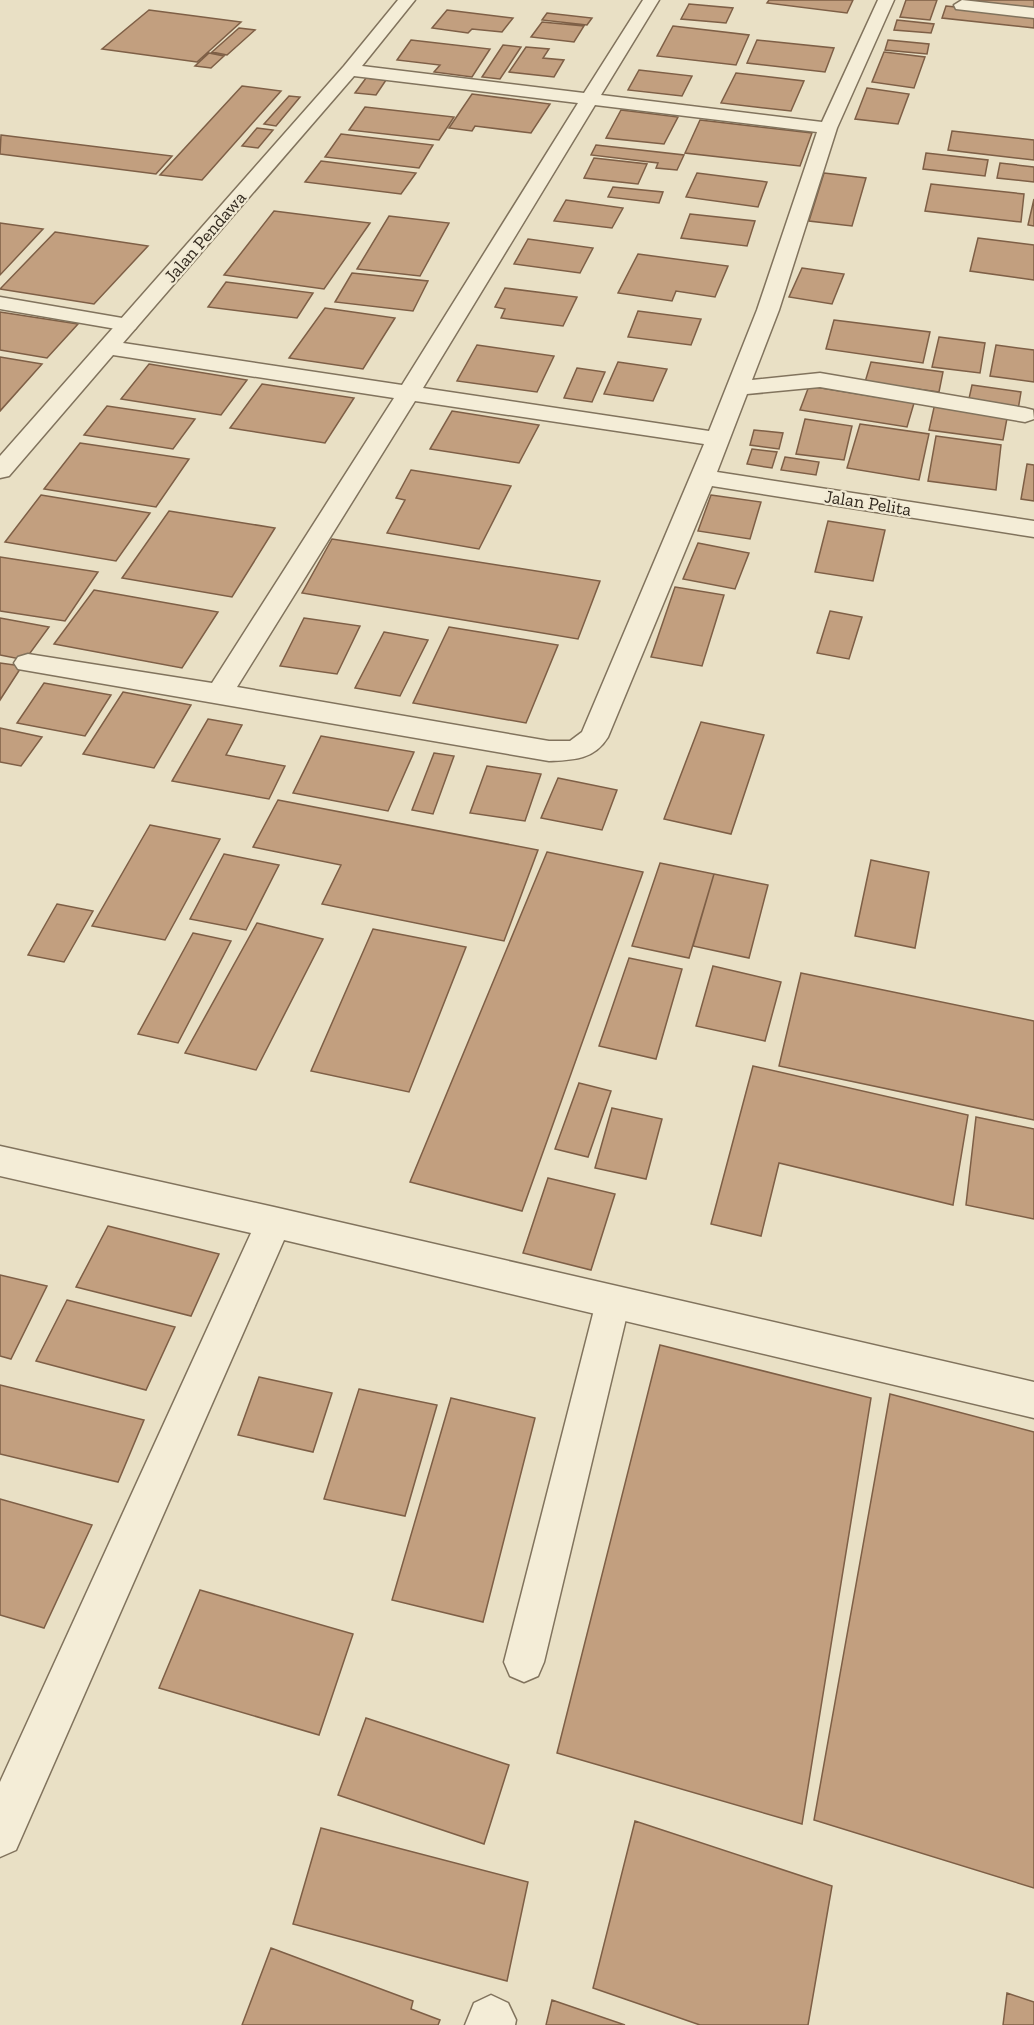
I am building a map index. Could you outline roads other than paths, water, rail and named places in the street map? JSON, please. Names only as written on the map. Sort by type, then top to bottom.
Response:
[{"type":"street","name":"Jalan Pendawa","points":[[0,471],[350,70],[407,0]]},
{"type":"street","points":[[219,693],[409,392],[651,0]]},
{"type":"street","points":[[28,663],[219,693],[549,751],[577,750],[594,737],[703,477],[768,310],[828,128],[886,0]]},
{"type":"street","points":[[962,5],[1034,13]]},
{"type":"street","points":[[350,70],[828,128]]},
{"type":"street","points":[[109,348],[716,439]]},
{"type":"street","points":[[736,388],[828,381],[1024,415]]},
{"type":"street","name":"Jalan Pelita","points":[[703,477],[1034,529]]},
{"type":"street","points":[[0,1161],[274,1222],[613,1302],[729,1326],[1034,1400]]},
{"type":"street","points":[[0,1834],[274,1222]]},
{"type":"lane","points":[[0,303],[128,325]]},
{"type":"lane","points":[[524,1662],[613,1302]]}]
